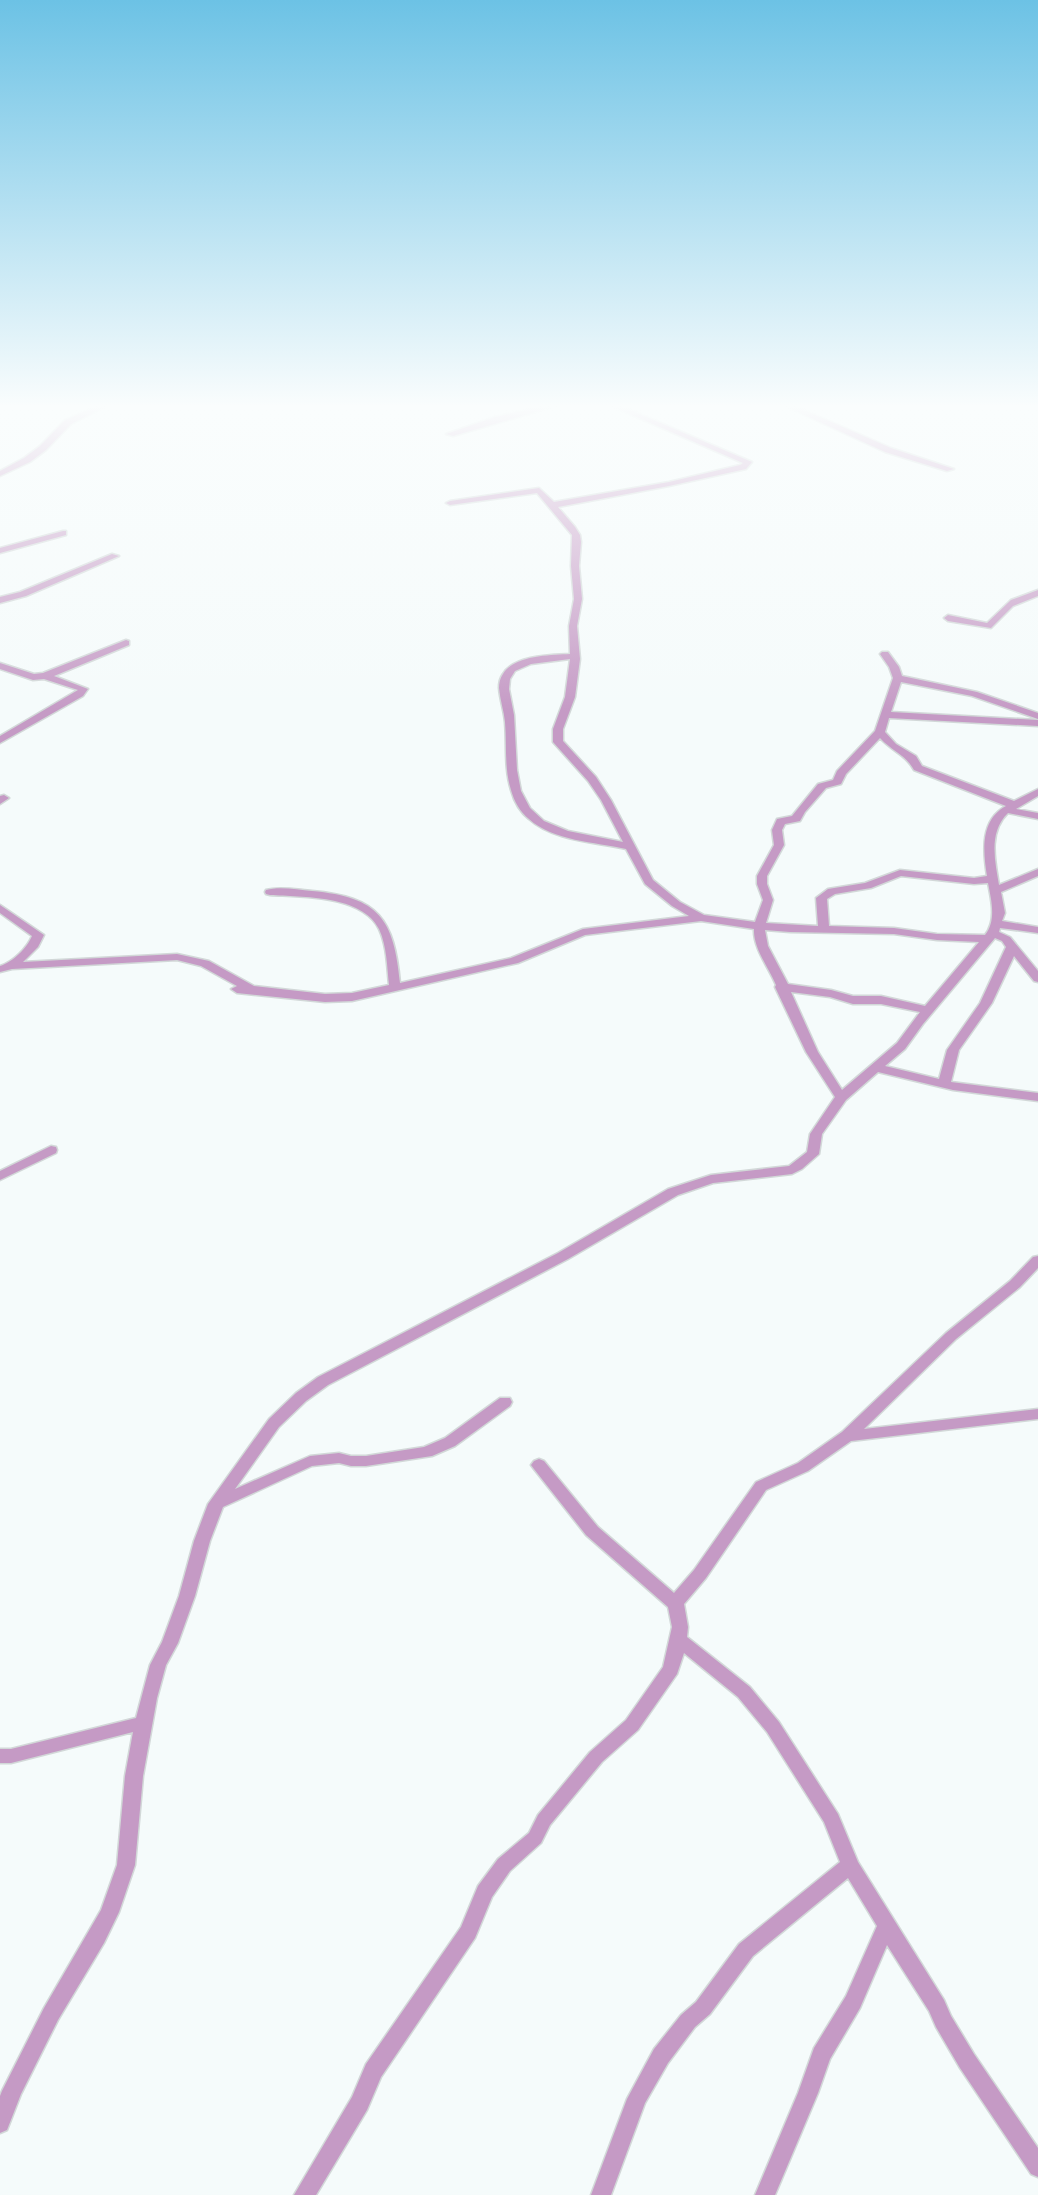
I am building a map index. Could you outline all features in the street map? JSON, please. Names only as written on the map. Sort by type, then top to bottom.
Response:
[{"type":"street","points":[[556,508],[576,535],[575,584],[578,598],[573,626],[575,656],[570,697],[558,730],[558,742],[592,780],[606,800],[649,882],[676,904],[701,918]]},
{"type":"street","points":[[0,551],[62,533]]},
{"type":"street","points":[[0,600],[23,594],[115,556]]},
{"type":"street","points":[[948,618],[988,626],[997,620],[1002,612],[1016,599],[1038,593]]},
{"type":"street","points":[[0,666],[33,677],[45,676],[126,643]]},
{"type":"street","points":[[841,1097],[815,1058],[776,971],[764,949],[760,936],[760,927],[768,900],[762,884],[762,876],[779,845],[778,830],[781,821],[796,819],[800,811],[822,786],[838,782],[841,773],[880,732],[898,678],[894,667],[885,654]]},
{"type":"street","points":[[575,656],[530,662],[513,669],[507,674],[504,687],[509,716],[515,785],[520,801],[533,818],[544,825],[558,831],[629,846]]},
{"type":"street","points":[[0,740],[80,694],[83,689],[45,676]]},
{"type":"street","points":[[898,678],[974,694],[1038,716]]},
{"type":"street","points":[[886,715],[1038,723]]},
{"type":"street","points":[[880,732],[893,746],[913,758],[918,768],[1010,808],[1038,816]]},
{"type":"street","points":[[0,2123],[12,2091],[51,2014],[110,1912],[126,1865],[134,1776],[142,1723],[158,1665],[170,1643],[202,1541],[216,1504],[274,1423],[300,1397],[323,1381],[570,1252],[673,1192],[711,1179],[796,1168],[802,1160],[813,1154],[816,1134],[841,1097],[901,1046],[928,1010],[993,932],[999,912],[989,856],[991,830],[997,818],[1038,792]]},
{"type":"street","points":[[824,930],[821,898],[832,890],[867,886],[900,873],[974,881],[993,885],[1038,872]]},
{"type":"street","points":[[270,892],[337,898],[364,908],[382,924],[388,938],[395,986]]},
{"type":"street","points":[[0,908],[38,935],[34,945],[12,966]]},
{"type":"street","points":[[237,989],[325,998],[352,997],[514,961],[583,932],[701,918],[760,927],[894,931],[937,937],[1036,930]]},
{"type":"street","points":[[993,932],[1002,936],[1038,979]]},
{"type":"street","points":[[944,1083],[953,1050],[986,1003],[1012,947]]},
{"type":"street","points":[[0,969],[12,966],[177,957],[205,963],[251,989]]},
{"type":"street","points":[[782,987],[831,994],[853,1000],[883,1000],[928,1010]]},
{"type":"street","points":[[876,1068],[944,1083],[1038,1097]]},
{"type":"street","points":[[0,1176],[52,1150]]},
{"type":"street","points":[[307,2194],[360,2103],[373,2071],[468,1932],[485,1892],[504,1866],[535,1838],[544,1820],[596,1758],[632,1725],[671,1669],[680,1627],[676,1613],[676,1604],[683,1592],[700,1574],[761,1486],[803,1467],[847,1436],[951,1336],[1015,1284],[1038,1260]]},
{"type":"street","points":[[216,1504],[310,1461],[339,1458],[366,1462],[427,1452],[450,1442],[505,1402]]},
{"type":"street","points":[[847,1436],[1038,1414]]},
{"type":"street","points":[[539,1465],[592,1531],[676,1604]]},
{"type":"street","points":[[678,1639],[744,1692],[773,1727],[832,1819],[850,1865],[937,2006],[943,2021],[967,2061],[1005,2115],[1038,2167]]},
{"type":"street","points":[[0,1756],[12,1756],[142,1723]]},
{"type":"street","points":[[601,2195],[637,2098],[661,2056],[688,2021],[703,2008],[746,1950],[850,1865]]},
{"type":"street","points":[[765,2195],[808,2093],[821,2055],[853,2002],[886,1926]]}]
